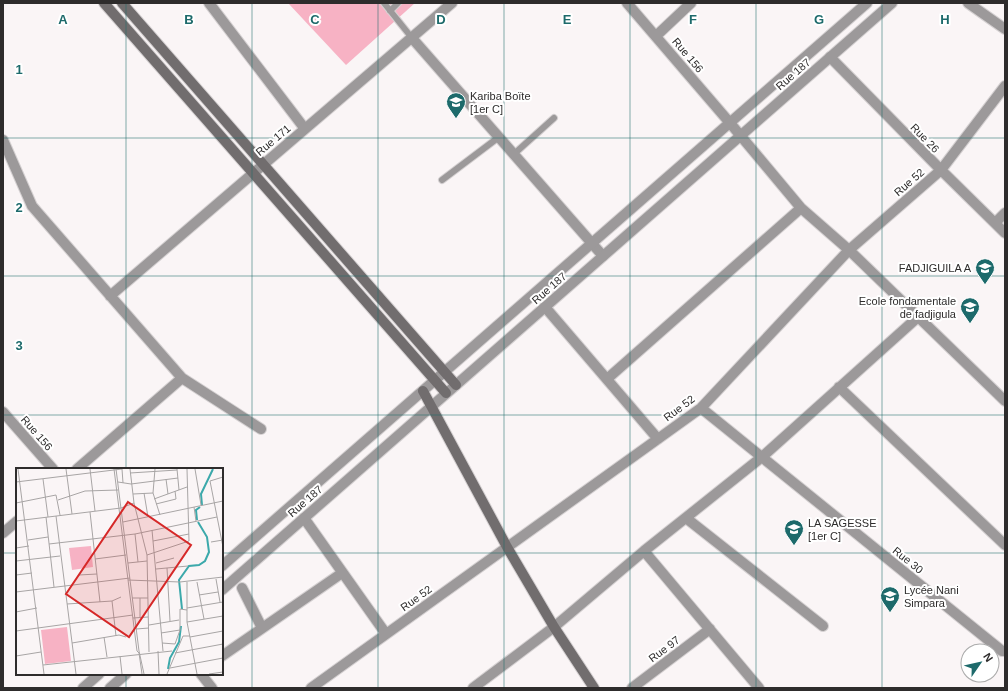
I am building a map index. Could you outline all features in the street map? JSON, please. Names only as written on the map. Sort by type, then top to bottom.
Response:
[{"type":"main road","points":[[104,3],[446,393]]},
{"type":"main road","points":[[122,3],[456,385]]},
{"type":"main road","points":[[423,391],[507,547],[554,627],[594,688]]},
{"type":"street","points":[[210,3],[305,129]]},
{"type":"street","name":"Rue 171","points":[[110,296],[452,3]]},
{"type":"street","points":[[656,36],[691,3]]},
{"type":"street","name":"Rue 187","points":[[223,565],[867,3]]},
{"type":"street","name":"Rue 187","points":[[223,589],[892,3]]},
{"type":"street","points":[[968,3],[1005,29]]},
{"type":"street","name":"Rue 156","points":[[630,4],[801,208],[849,250],[1005,401]]},
{"type":"street","points":[[412,38],[603,256]]},
{"type":"street","name":"Rue 26","points":[[830,57],[1005,233]]},
{"type":"street","name":"Rue 52","points":[[311,688],[701,408],[849,250],[941,170],[1005,86]]},
{"type":"street","points":[[3,140],[32,206],[182,378],[261,429]]},
{"type":"street","points":[[607,379],[801,208]]},
{"type":"street","points":[[995,223],[1005,213]]},
{"type":"street","points":[[545,307],[658,439]]},
{"type":"street","points":[[473,688],[554,627],[644,551],[762,457],[918,317]]},
{"type":"street","points":[[78,468],[182,378]]},
{"type":"street","points":[[839,387],[1005,545]]},
{"type":"street","name":"Rue 30","points":[[701,408],[1004,651]]},
{"type":"street","name":"Rue 156","points":[[3,412],[52,468]]},
{"type":"street","points":[[304,518],[386,634]]},
{"type":"street","points":[[686,518],[823,626]]},
{"type":"street","points":[[3,533],[16,522]]},
{"type":"street","points":[[644,551],[759,688]]},
{"type":"street","points":[[223,655],[342,573]]},
{"type":"street","points":[[242,588],[262,628]]},
{"type":"street","name":"Rue 97","points":[[632,688],[710,629]]},
{"type":"street","points":[[83,688],[98,675]]},
{"type":"street","points":[[110,688],[125,675]]},
{"type":"street","points":[[202,675],[212,688]]},
{"type":"lane","points":[[384,3],[412,38]]},
{"type":"lane","points":[[390,11],[398,3]]},
{"type":"lane","points":[[514,154],[554,118]]},
{"type":"lane","points":[[442,180],[499,137]]},
{"type":"shaded area","points":[[288,3],[415,3],[346,65]]},
{"type":"place","name":"Kariba Boïte [1er C]","points":[[456,119]]},
{"type":"place","name":"FADJIGUILA A","points":[[985,285]]},
{"type":"place","name":"Ecole fondamentale de fadjigula","points":[[970,324]]},
{"type":"place","name":"LA SAGESSE [1er C]","points":[[794,546]]},
{"type":"place","name":"Lycée Nani Simpara","points":[[890,613]]}]
